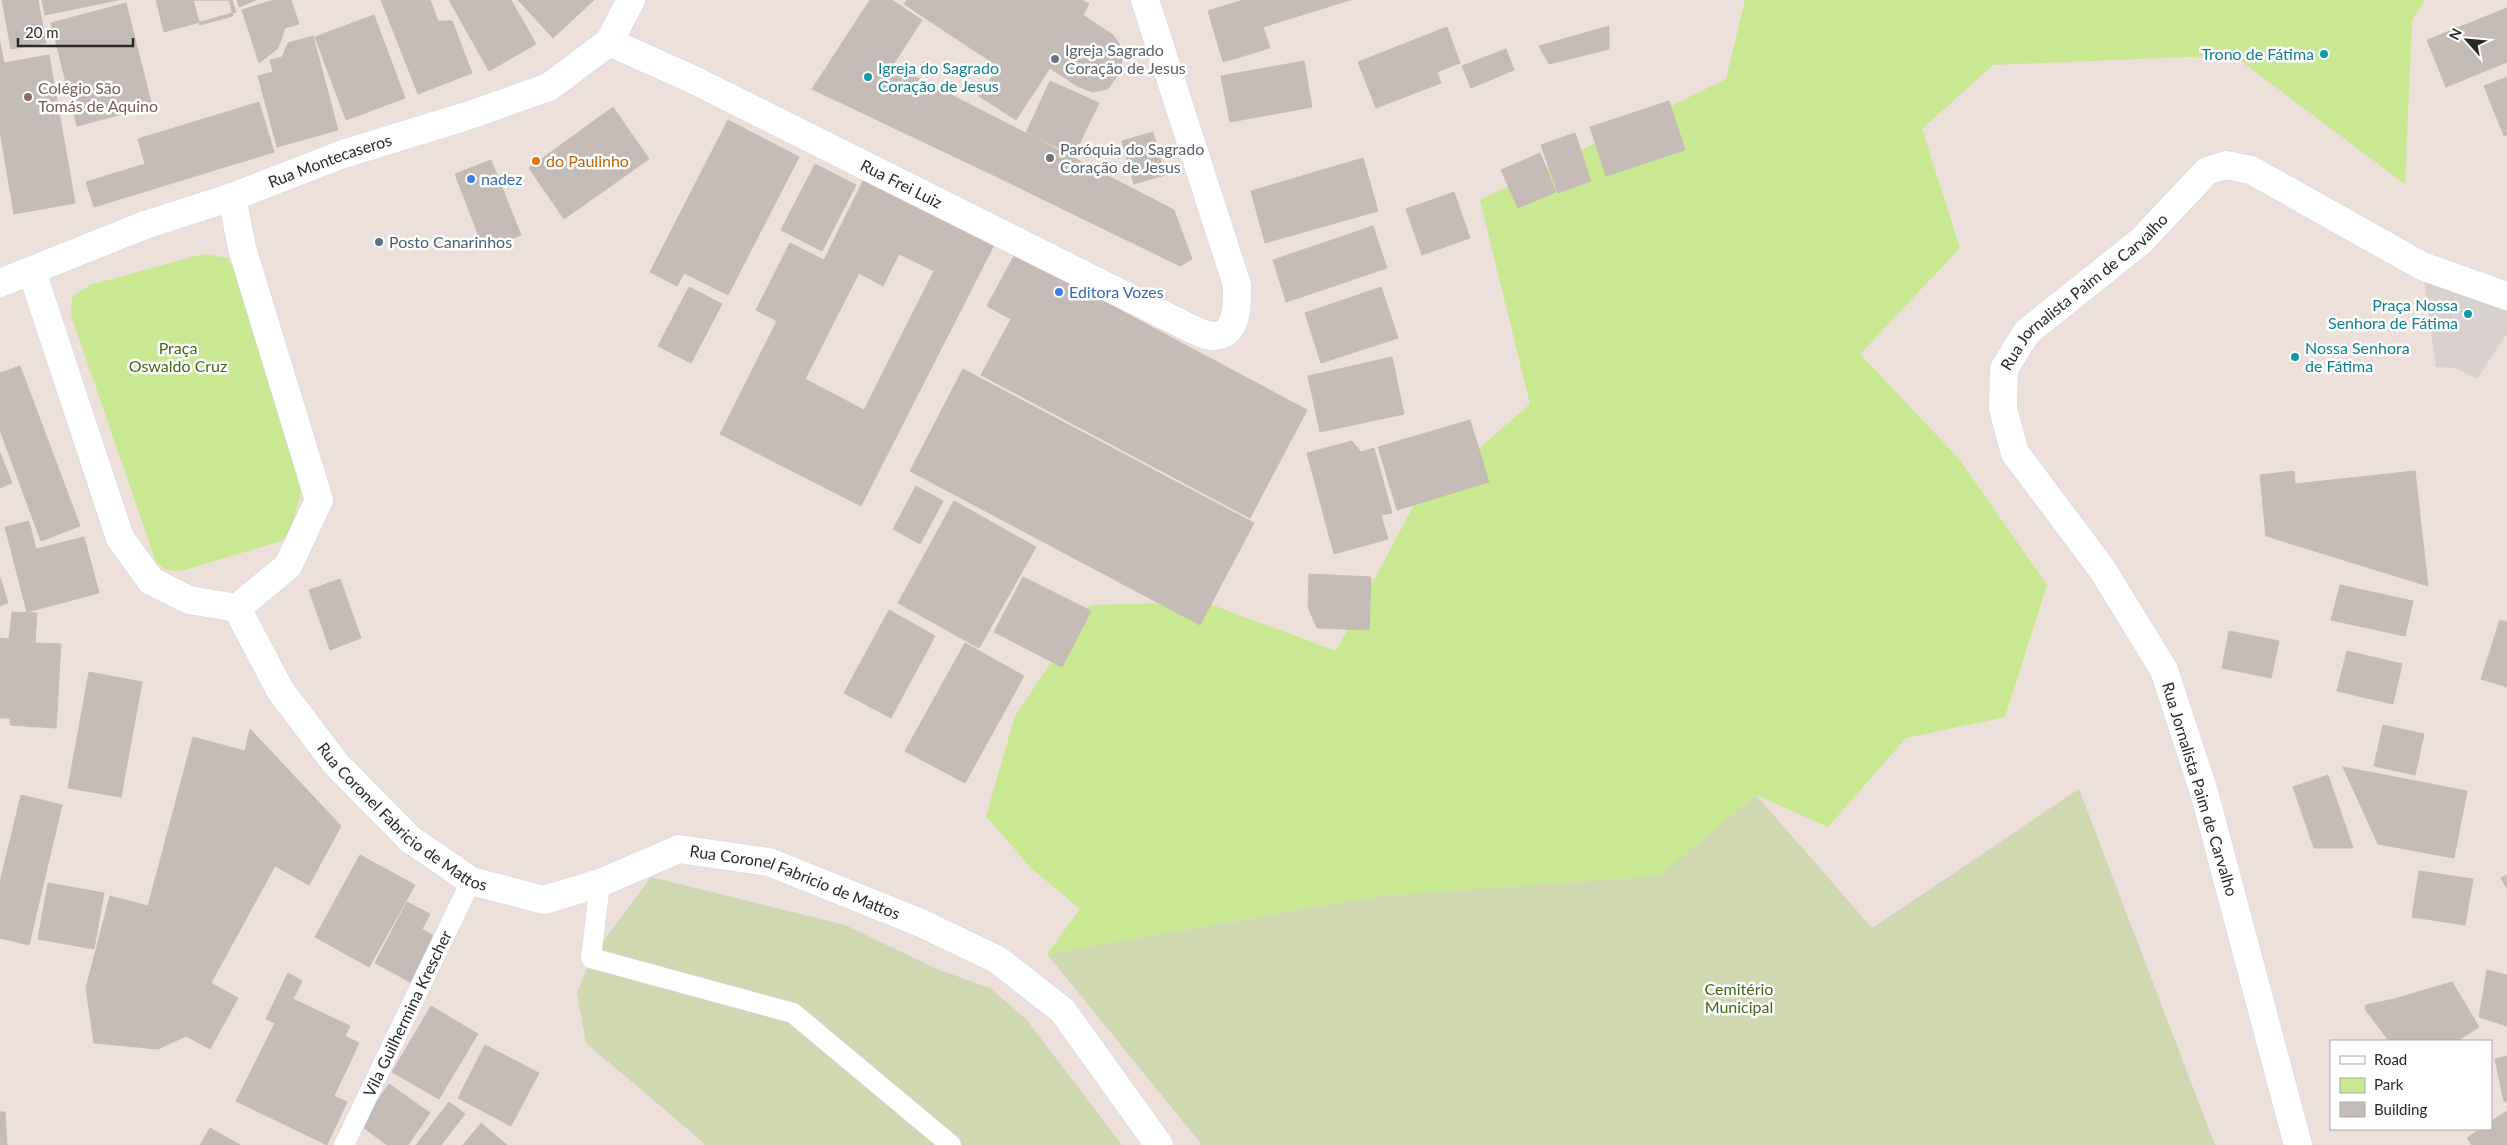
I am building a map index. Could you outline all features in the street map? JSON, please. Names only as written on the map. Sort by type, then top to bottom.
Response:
[{"type":"street","name":"Rua Montecaseros","points":[[0,283],[32,272],[145,225],[232,197],[343,154],[467,116],[549,87],[608,42],[631,0]]},
{"type":"street","name":"Rua Frei Luiz","points":[[608,42],[692,79],[1194,330],[1212,336],[1223,334],[1232,324],[1237,310],[1237,285],[1145,0]]},
{"type":"street","name":"Rua Jornalista Paim de Carvalho","points":[[2298,1145],[2204,792],[2164,670],[2102,569],[2015,453],[2003,409],[2004,369],[2027,332],[2141,241],[2207,171],[2226,165],[2251,170],[2422,266],[2507,296]]},
{"type":"street","points":[[32,272],[120,538],[152,581],[189,600],[237,608],[288,566],[319,500],[242,248],[232,197]]},
{"type":"street","name":"Rua Coronel Fabricio de Mattos","points":[[237,608],[280,690],[336,764],[410,839],[471,881],[544,900],[600,883],[679,849],[769,862],[920,923],[998,960],[1063,1011],[1159,1145]]},
{"type":"lane","name":"Vila Guilhermina Krescher","points":[[344,1145],[471,881]]},
{"type":"lane","points":[[600,883],[591,958],[793,1013],[951,1145]]},
{"type":"green space","points":[[1745,0],[2425,0],[2412,20],[2405,184],[2233,55],[1993,65],[1922,129],[1960,248],[1860,354],[1959,459],[2047,585],[2005,717],[1906,738],[1828,827],[1756,795],[1659,876],[1380,896],[1047,954],[1080,909],[1031,868],[986,816],[1015,716],[1090,605],[1204,602],[1336,651],[1414,505],[1530,404],[1480,200],[1726,79]]},
{"type":"green space","name":"Praça Oswaldo Cruz","points":[[203,254],[228,258],[255,307],[301,493],[289,536],[278,542],[181,571],[166,570],[156,562],[71,315],[72,297],[90,285]]},
{"type":"green space","name":"Cemitério Municipal","points":[[2079,789],[2215,1145],[1202,1145],[1047,954],[1380,896],[1659,876],[1756,795],[1872,928]]},
{"type":"green space","points":[[651,877],[845,925],[937,969],[990,988],[1026,1019],[1122,1145],[706,1145],[586,1043],[577,993],[591,958]]},
{"type":"shaded area","name":"Praça Nossa Senhora de Fátima","points":[[2422,266],[2507,296],[2507,333],[2477,379],[2456,368],[2436,367]]},
{"type":"building","points":[[2,0],[38,0],[46,43],[11,49]]},
{"type":"building","points":[[42,0],[118,0],[45,15]]},
{"type":"building","points":[[156,0],[232,0],[236,12],[164,32]]},
{"type":"building","points":[[193,0],[229,0],[233,16],[200,25]]},
{"type":"building","points":[[237,0],[256,0],[239,7]]},
{"type":"building","points":[[273,0],[291,0],[299,24],[285,28],[278,48],[259,63],[242,10]]},
{"type":"building","points":[[381,0],[430,0],[438,21],[452,21],[472,73],[418,94]]},
{"type":"building","points":[[449,0],[511,0],[536,44],[489,71]]},
{"type":"building","points":[[518,0],[594,0],[553,38]]},
{"type":"building","name":"Igreja do Sagrado Coração de Jesus","points":[[870,0],[892,0],[922,20],[893,65],[1012,126],[989,173],[812,89]]},
{"type":"building","name":"Igreja Sagrado Coração de Jesus","points":[[907,0],[1082,0],[1089,4],[1083,15],[1113,35],[1124,51],[1119,73],[1108,89],[1093,92],[1077,86],[1050,68],[1016,120],[979,96],[999,67],[904,4]]},
{"type":"building","points":[[1243,0],[1350,0],[1263,27],[1270,48],[1223,62],[1208,11]]},
{"type":"building","points":[[126,3],[152,106],[77,126],[51,23]]},
{"type":"building","points":[[2507,8],[2507,62],[2446,87],[2427,40]]},
{"type":"building","points":[[374,15],[405,98],[346,120],[315,37]]},
{"type":"building","points":[[1609,26],[1609,49],[1549,64],[1539,46]]},
{"type":"building","points":[[1447,27],[1460,63],[1437,72],[1441,83],[1376,108],[1358,62]]},
{"type":"building","points":[[313,36],[338,130],[277,147],[258,76],[273,72],[270,60],[282,57],[288,43]]},
{"type":"building","name":"Colégio São Tomás de Aquino","points":[[0,42],[4,63],[49,55],[75,203],[14,214],[0,131]]},
{"type":"building","points":[[1506,49],[1514,70],[1471,88],[1462,66]]},
{"type":"building","points":[[1304,61],[1312,107],[1230,122],[1221,76]]},
{"type":"building","points":[[2507,77],[2507,134],[2504,136],[2484,86]]},
{"type":"building","points":[[1050,81],[1099,103],[1074,155],[1026,133]]},
{"type":"building","points":[[1669,101],[1685,150],[1606,176],[1590,127]]},
{"type":"building","points":[[259,102],[274,152],[94,207],[86,182],[145,164],[138,139]]},
{"type":"building","points":[[613,107],[649,159],[564,219],[529,168]]},
{"type":"building","points":[[728,120],[799,157],[728,295],[684,273],[677,286],[650,272]]},
{"type":"building","points":[[1012,126],[1174,210],[1192,259],[1180,266],[989,173]]},
{"type":"building","points":[[1153,132],[1165,175],[1134,184],[1122,141]]},
{"type":"building","points":[[1575,133],[1591,181],[1558,193],[1541,145]]},
{"type":"building","points":[[1540,153],[1556,192],[1518,208],[1501,170]]},
{"type":"building","points":[[1363,158],[1378,211],[1265,243],[1251,191]]},
{"type":"building","points":[[491,160],[521,235],[484,250],[455,174]]},
{"type":"building","points":[[815,164],[856,185],[822,251],[781,230]]},
{"type":"building","points":[[864,179],[994,245],[861,506],[720,434],[777,321],[756,310],[790,243],[824,260]],"holes":[[[899,254],[934,271],[864,410],[805,379],[859,273],[883,286]]]},
{"type":"building","points":[[1454,192],[1470,238],[1422,255],[1406,209]]},
{"type":"building","points":[[1373,226],[1387,268],[1286,302],[1273,260]]},
{"type":"building","points":[[1015,254],[1307,410],[1250,518],[981,375],[1011,319],[987,306]]},
{"type":"building","points":[[689,287],[722,304],[691,363],[658,346]]},
{"type":"building","points":[[1381,287],[1398,338],[1321,363],[1305,313]]},
{"type":"building","points":[[1392,357],[1404,414],[1320,432],[1308,376]]},
{"type":"building","points":[[20,366],[80,526],[41,541],[0,430],[0,373]]},
{"type":"building","points":[[963,369],[1254,523],[1200,625],[910,471]]},
{"type":"building","points":[[1470,420],[1489,482],[1397,510],[1378,447]]},
{"type":"building","points":[[1352,441],[1361,452],[1374,448],[1392,513],[1381,515],[1388,539],[1334,554],[1307,453]]},
{"type":"building","points":[[0,453],[12,483],[0,488]]},
{"type":"building","points":[[2294,471],[2295,484],[2415,471],[2428,586],[2266,536],[2260,475]]},
{"type":"building","points":[[916,486],[943,501],[920,544],[893,529]]},
{"type":"building","points":[[954,501],[1036,547],[979,648],[898,603]]},
{"type":"building","points":[[29,521],[36,549],[84,537],[99,593],[27,612],[5,527]]},
{"type":"building","points":[[1309,574],[1371,577],[1369,630],[1317,628],[1308,607]]},
{"type":"building","points":[[0,577],[8,603],[0,606]]},
{"type":"building","points":[[1023,577],[1091,611],[1062,667],[994,632]]},
{"type":"building","points":[[340,579],[361,638],[330,650],[309,590]]},
{"type":"building","points":[[2340,585],[2413,601],[2405,636],[2331,620]]},
{"type":"building","points":[[889,610],[935,636],[891,718],[844,693]]},
{"type":"building","points":[[12,612],[37,613],[35,643],[61,644],[56,728],[10,725],[10,718],[0,718],[0,638],[9,639]]},
{"type":"building","points":[[2500,620],[2507,622],[2507,687],[2481,679]]},
{"type":"building","points":[[2229,631],[2279,641],[2271,678],[2222,668]]},
{"type":"building","points":[[965,643],[1024,676],[965,783],[905,751]]},
{"type":"building","points":[[2347,651],[2402,664],[2393,704],[2337,691]]},
{"type":"building","points":[[89,672],[142,682],[121,797],[68,788]]},
{"type":"building","points":[[2383,725],[2424,734],[2415,775],[2374,766]]},
{"type":"building","points":[[250,729],[341,826],[309,885],[275,866],[211,983],[238,998],[210,1049],[186,1036],[158,1049],[94,1043],[86,988],[110,896],[148,906],[193,737],[245,751]]},
{"type":"building","points":[[2343,767],[2467,791],[2454,858],[2378,844]]},
{"type":"building","points":[[2328,775],[2353,848],[2314,848],[2293,787]]},
{"type":"building","points":[[21,795],[62,805],[29,945],[0,938],[0,882]]},
{"type":"building","points":[[360,855],[415,885],[369,967],[315,937]]},
{"type":"building","points":[[2419,871],[2473,879],[2465,925],[2412,917]]},
{"type":"building","points":[[2507,875],[2507,889],[2501,878]]},
{"type":"building","points":[[48,883],[104,893],[94,949],[38,939]]},
{"type":"building","points":[[407,902],[430,914],[422,929],[437,938],[412,983],[375,963]]},
{"type":"building","points":[[2487,970],[2507,975],[2507,1026],[2479,1017]]},
{"type":"building","points":[[288,973],[302,981],[293,999],[350,1026],[345,1036],[359,1043],[334,1096],[347,1102],[327,1145],[236,1101],[275,1023],[266,1019]]},
{"type":"building","points":[[2452,982],[2479,1027],[2459,1040],[2388,1040],[2365,1009],[2366,1005]]},
{"type":"building","points":[[431,1006],[478,1034],[439,1099],[392,1072]]},
{"type":"building","points":[[485,1045],[539,1073],[511,1126],[458,1098]]},
{"type":"building","points":[[2507,1056],[2507,1101],[2504,1102],[2495,1059]]},
{"type":"building","points":[[389,1084],[430,1113],[408,1145],[387,1145],[360,1125]]},
{"type":"building","points":[[449,1102],[465,1114],[441,1145],[416,1145]]},
{"type":"building","points":[[2507,1111],[2507,1145],[2472,1145],[2467,1138],[2479,1130],[2492,1130],[2492,1120]]},
{"type":"building","points":[[0,1112],[5,1112],[7,1145],[0,1145]]},
{"type":"building","points":[[481,1123],[507,1145],[463,1145]]},
{"type":"building","points":[[210,1128],[240,1145],[200,1145]]},
{"type":"place","name":"Trono de Fátima","points":[[2324,54]]},
{"type":"place","name":"Igreja Sagrado Coração de Jesus","points":[[1055,59]]},
{"type":"place","name":"Igreja do Sagrado Coração de Jesus","points":[[868,77]]},
{"type":"place","name":"Colégio São Tomás de Aquino","points":[[28,97]]},
{"type":"place","name":"Paróquia do Sagrado Coração de Jesus","points":[[1050,158]]},
{"type":"place","name":"do Paulinho","points":[[536,161]]},
{"type":"place","name":"nadez","points":[[471,179]]},
{"type":"place","name":"Posto Canarinhos","points":[[379,242]]},
{"type":"place","name":"Editora Vozes","points":[[1059,292]]},
{"type":"place","name":"Praça Nossa Senhora de Fátima","points":[[2468,314]]},
{"type":"place","name":"Nossa Senhora de Fátima","points":[[2295,357]]}]
